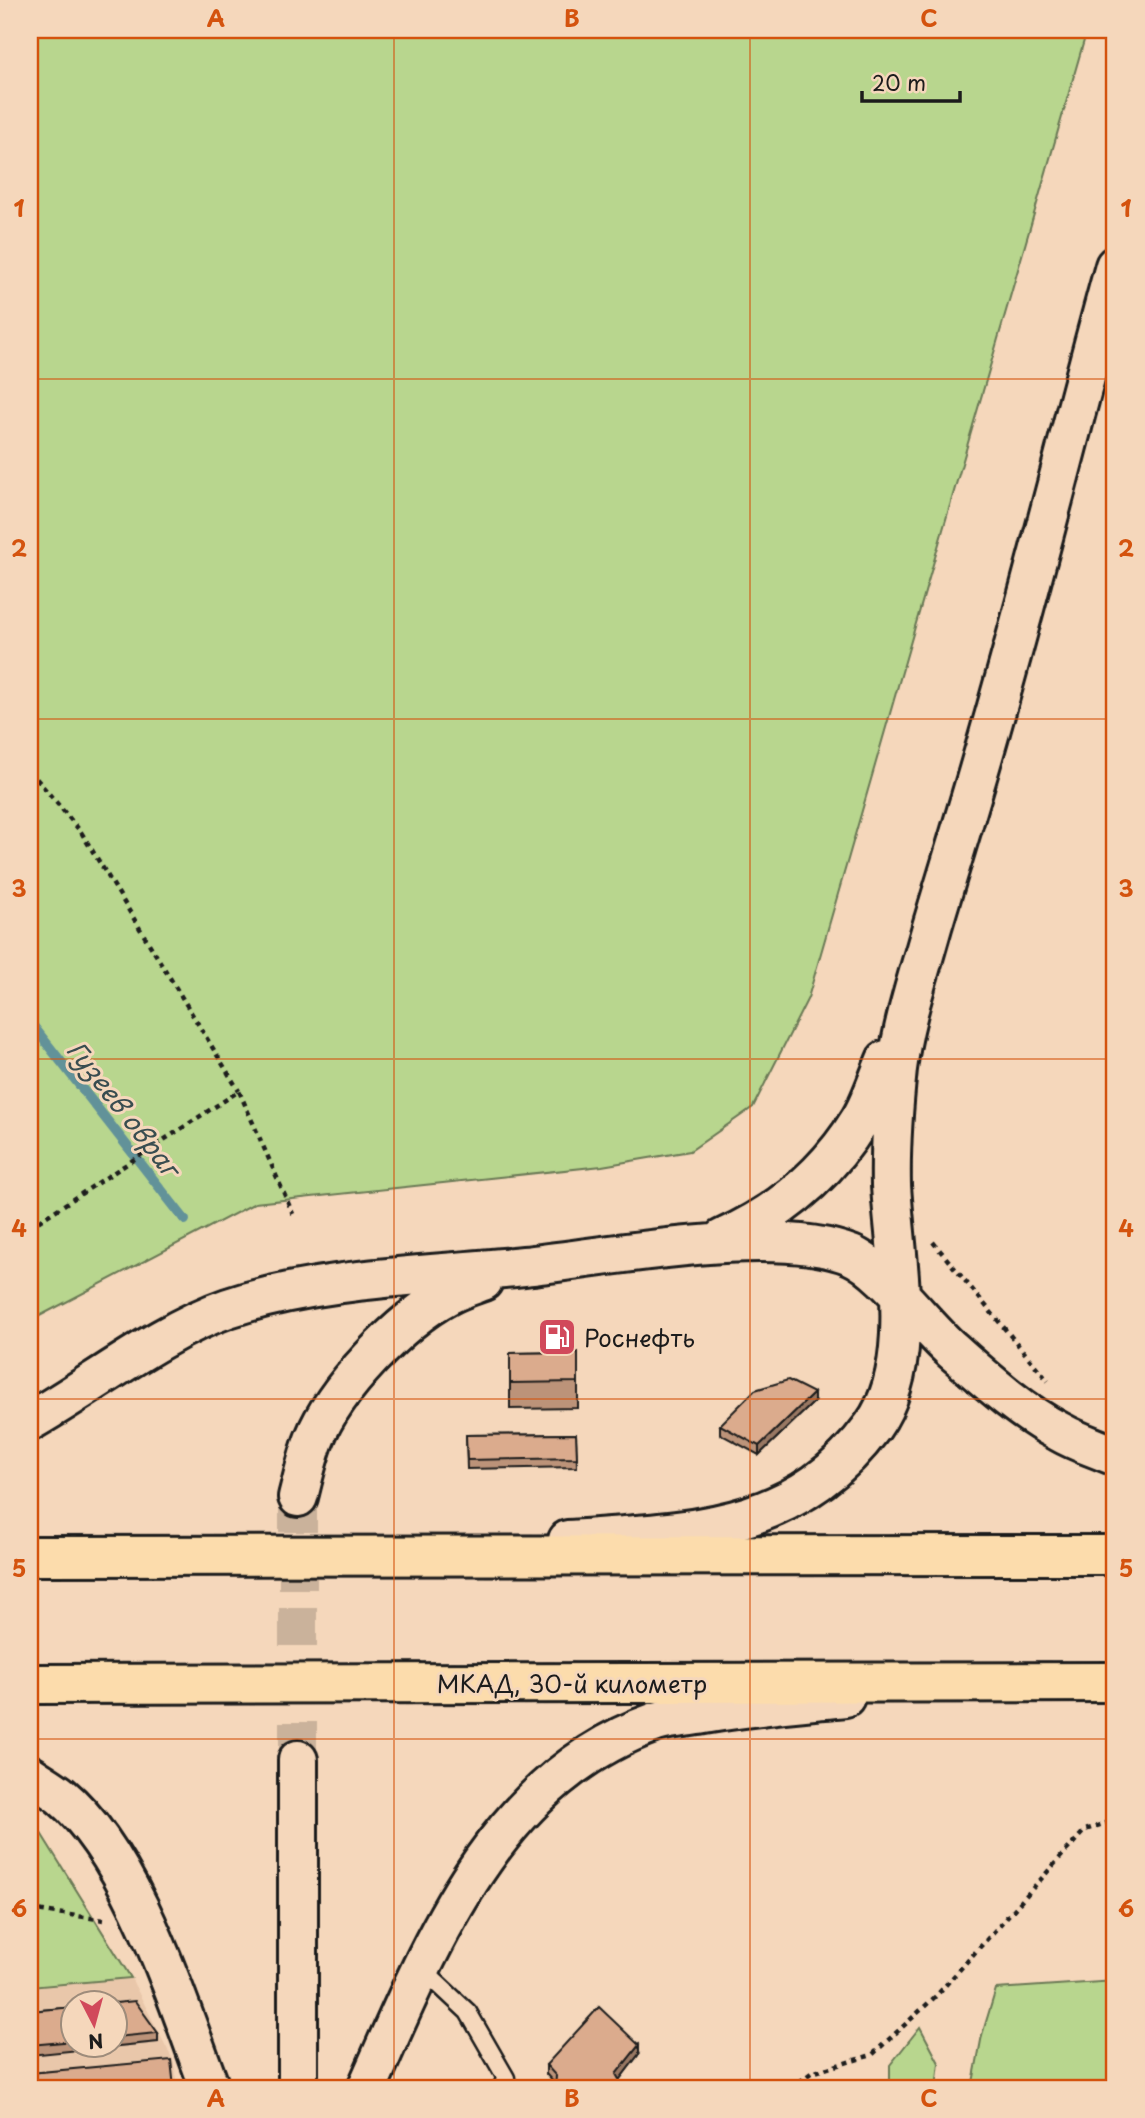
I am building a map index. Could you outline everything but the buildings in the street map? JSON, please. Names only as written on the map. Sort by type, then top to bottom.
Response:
[{"type":"highway","points":[[30,1556],[1115,1555]]},
{"type":"highway","name":"МКАД, 30-й километр","points":[[30,1684],[1115,1682]]},
{"type":"street","points":[[362,1556],[661,1533],[726,1525],[765,1513],[812,1485],[839,1462],[873,1426],[891,1395],[899,1354],[891,1181],[892,1114],[899,1056],[918,976],[990,732],[1115,266]]},
{"type":"street","points":[[684,1248],[720,1240],[756,1224],[801,1191],[833,1158],[861,1118],[918,976]]},
{"type":"street","points":[[30,1421],[176,1333],[226,1309],[281,1295],[357,1282],[684,1248],[786,1242],[825,1246],[855,1256],[880,1274],[950,1348],[1007,1396],[1059,1432],[1115,1456]]},
{"type":"street","points":[[298,1497],[315,1438],[335,1404],[368,1360],[409,1321],[449,1294],[496,1275],[557,1262]]},
{"type":"street","points":[[366,2088],[421,1967],[452,1906],[484,1855],[518,1814],[561,1774],[600,1747],[658,1722],[741,1707],[1003,1683]]},
{"type":"street","points":[[298,1760],[298,2088]]},
{"type":"street","points":[[30,1774],[61,1796],[90,1829],[122,1877],[146,1926],[210,2088]]},
{"type":"lane","points":[[421,1967],[468,2012],[506,2078],[501,2088]]},
{"type":"path","points":[[30,771],[81,832],[239,1091],[293,1214]]},
{"type":"path","points":[[30,1227],[239,1091]]},
{"type":"path","points":[[929,1230],[933,1243],[1053,1387]]},
{"type":"path","points":[[791,2088],[811,2073],[872,2054],[936,1996],[1085,1830],[1115,1820]]},
{"type":"path","points":[[30,1909],[146,1926]]},
{"type":"shaded area","points":[[131,1978],[173,2060],[179,2088],[30,2088],[30,1987]]},
{"type":"green space","points":[[30,30],[1087,30],[808,998],[753,1107],[690,1151],[602,1166],[255,1203],[30,1321]]},
{"type":"green space","points":[[30,1820],[34,1822],[131,1978],[30,1987]]},
{"type":"green space","points":[[1115,1981],[1115,2088],[972,2088],[982,2035],[996,1989]]},
{"type":"green space","points":[[920,2027],[939,2063],[936,2088],[890,2088],[890,2065]]},
{"type":"waterway","name":"Гузеев овраг","points":[[30,1022],[185,1220]]},
{"type":"tunnel","points":[[298,1497],[298,1760]]},
{"type":"place","name":"Роснефть","points":[[557,1337]]}]
